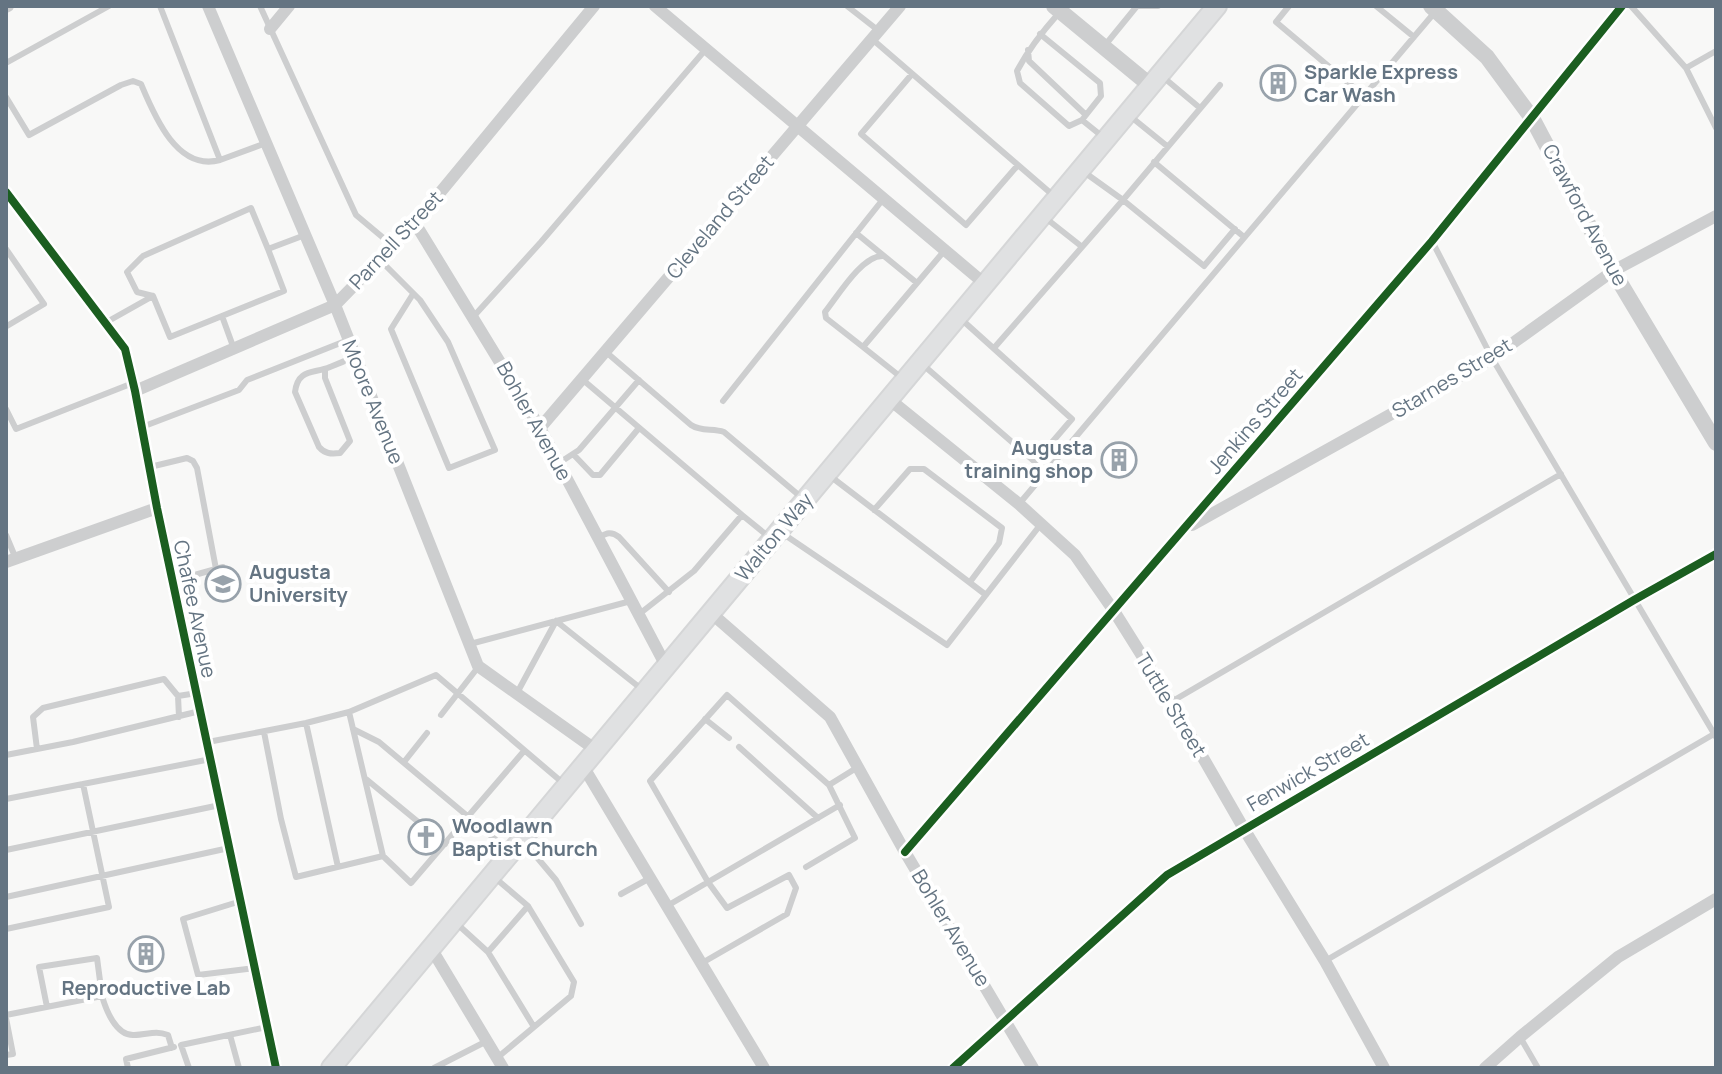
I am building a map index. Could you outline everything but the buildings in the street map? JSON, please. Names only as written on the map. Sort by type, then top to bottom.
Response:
[{"type":"main road","name":"Walton Way","points":[[331,1068],[1214,7]]},
{"type":"street","name":"Moore Avenue","points":[[208,6],[335,305],[479,666]]},
{"type":"street","points":[[270,29],[289,6]]},
{"type":"street","name":"Parnell Street","points":[[134,387],[234,349],[335,305],[415,223],[594,6]]},
{"type":"street","points":[[655,6],[985,284]]},
{"type":"street","name":"Cleveland Street","points":[[540,428],[900,6]]},
{"type":"street","name":"Jenkins Street","points":[[905,852],[1432,241],[1622,6]]},
{"type":"street","points":[[1057,8],[1104,47],[1155,80]]},
{"type":"street","name":"Crawford Avenue","points":[[1436,8],[1487,57],[1532,118],[1613,271],[1710,420],[1716,443]]},
{"type":"street","name":"Chafee Avenue","points":[[6,192],[125,349],[276,1068]]},
{"type":"street","name":"Starnes Street","points":[[1183,530],[1492,358],[1613,271],[1716,216]]},
{"type":"street","name":"Bohler Avenue","points":[[415,223],[540,428],[666,666]]},
{"type":"street","name":"Tuttle Street","points":[[889,399],[1019,504],[1075,555],[1171,702],[1325,961],[1384,1068]]},
{"type":"street","points":[[11,561],[157,508]]},
{"type":"street","name":"Fenwick Street","points":[[953,1068],[1167,875],[1716,554]]},
{"type":"street","name":"Bohler Avenue","points":[[711,613],[830,717],[905,852],[1033,1068]]},
{"type":"street","points":[[479,666],[596,750]]},
{"type":"street","points":[[583,766],[764,1068]]},
{"type":"street","points":[[1485,1068],[1618,957],[1716,899]]},
{"type":"street","points":[[431,948],[500,1063]]},
{"type":"lane","points":[[6,63],[109,6]]},
{"type":"lane","points":[[160,6],[220,160]]},
{"type":"lane","points":[[260,6],[356,215],[393,246]]},
{"type":"lane","points":[[847,6],[912,74],[1056,199]]},
{"type":"lane","points":[[1104,47],[1137,6],[1158,6]]},
{"type":"lane","points":[[1376,6],[1414,37]]},
{"type":"lane","points":[[1631,6],[1686,68],[1716,128]]},
{"type":"lane","points":[[1040,34],[1100,83],[1101,96],[1084,117],[1069,126],[1020,83],[1017,71],[1028,50],[1057,8]]},
{"type":"lane","points":[[1285,8],[1276,22],[1364,96]]},
{"type":"lane","points":[[1019,504],[1436,8]]},
{"type":"lane","points":[[474,316],[706,49]]},
{"type":"lane","points":[[1028,50],[1029,61],[1106,139]]},
{"type":"lane","points":[[1686,68],[1716,51]]},
{"type":"lane","points":[[912,74],[861,134],[966,225],[1018,165]]},
{"type":"lane","points":[[1155,80],[1200,108]]},
{"type":"lane","points":[[6,97],[29,135],[133,81],[141,84],[156,120],[169,140],[192,158],[210,163],[266,143]]},
{"type":"lane","points":[[994,348],[1220,85]]},
{"type":"lane","points":[[1127,114],[1167,146]]},
{"type":"lane","points":[[1154,162],[1244,237]]},
{"type":"lane","points":[[1081,170],[1204,266],[1235,229]]},
{"type":"lane","points":[[723,401],[884,198]]},
{"type":"lane","points":[[251,208],[284,291],[170,337],[153,296],[137,292],[127,272],[143,256],[251,208]]},
{"type":"lane","points":[[1043,215],[1081,246]]},
{"type":"lane","points":[[856,233],[917,283]]},
{"type":"lane","points":[[268,249],[305,235]]},
{"type":"lane","points":[[1325,961],[1715,736],[1492,358],[1432,241]]},
{"type":"lane","points":[[6,249],[44,304],[6,324]]},
{"type":"lane","points":[[863,347],[945,250]]},
{"type":"lane","points":[[883,256],[877,255],[865,262],[825,312],[826,318],[905,380]]},
{"type":"lane","points":[[380,260],[420,300],[448,342],[495,450],[449,468],[391,329],[413,294]]},
{"type":"lane","points":[[105,323],[153,296]]},
{"type":"lane","points":[[222,316],[234,349]]},
{"type":"lane","points":[[920,362],[1035,462],[1072,419],[958,317]]},
{"type":"lane","points":[[142,427],[239,390],[247,380],[348,340]]},
{"type":"lane","points":[[606,352],[698,429],[724,432],[805,500]]},
{"type":"lane","points":[[325,369],[325,378],[350,441],[340,453],[323,452],[319,447],[295,392],[296,384],[302,375],[355,356]]},
{"type":"lane","points":[[582,379],[742,515],[947,645],[1041,524]]},
{"type":"lane","points":[[559,463],[579,450],[639,380]]},
{"type":"lane","points":[[6,409],[16,429],[134,387]]},
{"type":"lane","points":[[573,454],[593,475],[600,475],[639,428]]},
{"type":"lane","points":[[150,467],[187,458],[193,461],[219,568],[173,581]]},
{"type":"lane","points":[[874,510],[910,469],[924,469],[1002,528],[999,543],[970,582]]},
{"type":"lane","points":[[827,474],[986,595]]},
{"type":"lane","points":[[1171,702],[1561,474]]},
{"type":"lane","points":[[638,615],[694,571],[742,515]]},
{"type":"lane","points":[[597,538],[608,533],[619,537],[669,592]]},
{"type":"lane","points":[[6,535],[11,561]]},
{"type":"lane","points":[[470,644],[631,601]]},
{"type":"lane","points":[[556,621],[645,691]]},
{"type":"lane","points":[[517,693],[556,621]]},
{"type":"lane","points":[[441,715],[479,666]]},
{"type":"lane","points":[[207,743],[349,712],[436,675],[566,785]]},
{"type":"lane","points":[[37,749],[33,717],[43,708],[164,679],[178,696],[179,717]]},
{"type":"lane","points":[[178,696],[197,693]]},
{"type":"lane","points":[[702,963],[787,914],[796,888],[789,875],[727,908],[708,882],[650,781],[727,695],[829,785],[840,805],[855,838],[806,867]]},
{"type":"lane","points":[[6,755],[200,711]]},
{"type":"lane","points":[[349,712],[383,856],[411,883],[524,751]]},
{"type":"lane","points":[[705,719],[729,738]]},
{"type":"lane","points":[[306,723],[338,867]]},
{"type":"lane","points":[[353,729],[379,742],[469,816],[516,846],[556,880],[581,924]]},
{"type":"lane","points":[[264,732],[296,877],[383,856]]},
{"type":"lane","points":[[404,762],[427,733]]},
{"type":"lane","points":[[739,747],[818,818]]},
{"type":"lane","points":[[6,799],[211,759]]},
{"type":"lane","points":[[829,785],[858,767]]},
{"type":"lane","points":[[366,779],[445,844]]},
{"type":"lane","points":[[6,929],[109,907],[83,784]]},
{"type":"lane","points":[[6,850],[220,805]]},
{"type":"lane","points":[[667,906],[840,805]]},
{"type":"lane","points":[[6,897],[229,848]]},
{"type":"lane","points":[[491,875],[528,906],[574,982],[571,996],[534,1027],[500,1063]]},
{"type":"lane","points":[[621,894],[650,878]]},
{"type":"lane","points":[[241,901],[183,919],[198,975],[255,968]]},
{"type":"lane","points":[[488,952],[528,906]]},
{"type":"lane","points":[[453,921],[488,952],[534,1027]]},
{"type":"lane","points":[[47,1007],[39,967],[97,958],[102,996],[120,1030],[130,1036],[159,1032],[168,1035],[172,1048]]},
{"type":"lane","points":[[6,1055],[13,1054],[6,1016],[102,996]]},
{"type":"lane","points":[[128,1068],[126,1059],[267,1027]]},
{"type":"lane","points":[[230,1035],[239,1068]]},
{"type":"lane","points":[[1520,1037],[1538,1068]]},
{"type":"lane","points":[[434,1068],[487,1041]]},
{"type":"lane","points":[[181,1045],[189,1068]]},
{"type":"cycle path","points":[[905,852],[1432,241],[1622,6]]},
{"type":"cycle path","points":[[6,192],[125,349],[276,1068]]},
{"type":"cycle path","points":[[953,1068],[1167,875],[1716,554]]},
{"type":"place","name":"Sparkle Express Car Wash","points":[[1278,83]]},
{"type":"place","name":"Augusta training shop","points":[[1119,460]]},
{"type":"place","name":"Augusta University","points":[[223,584]]},
{"type":"place","name":"Woodlawn Baptist Church","points":[[426,837]]},
{"type":"place","name":"Reproductive Lab","points":[[146,954]]}]
